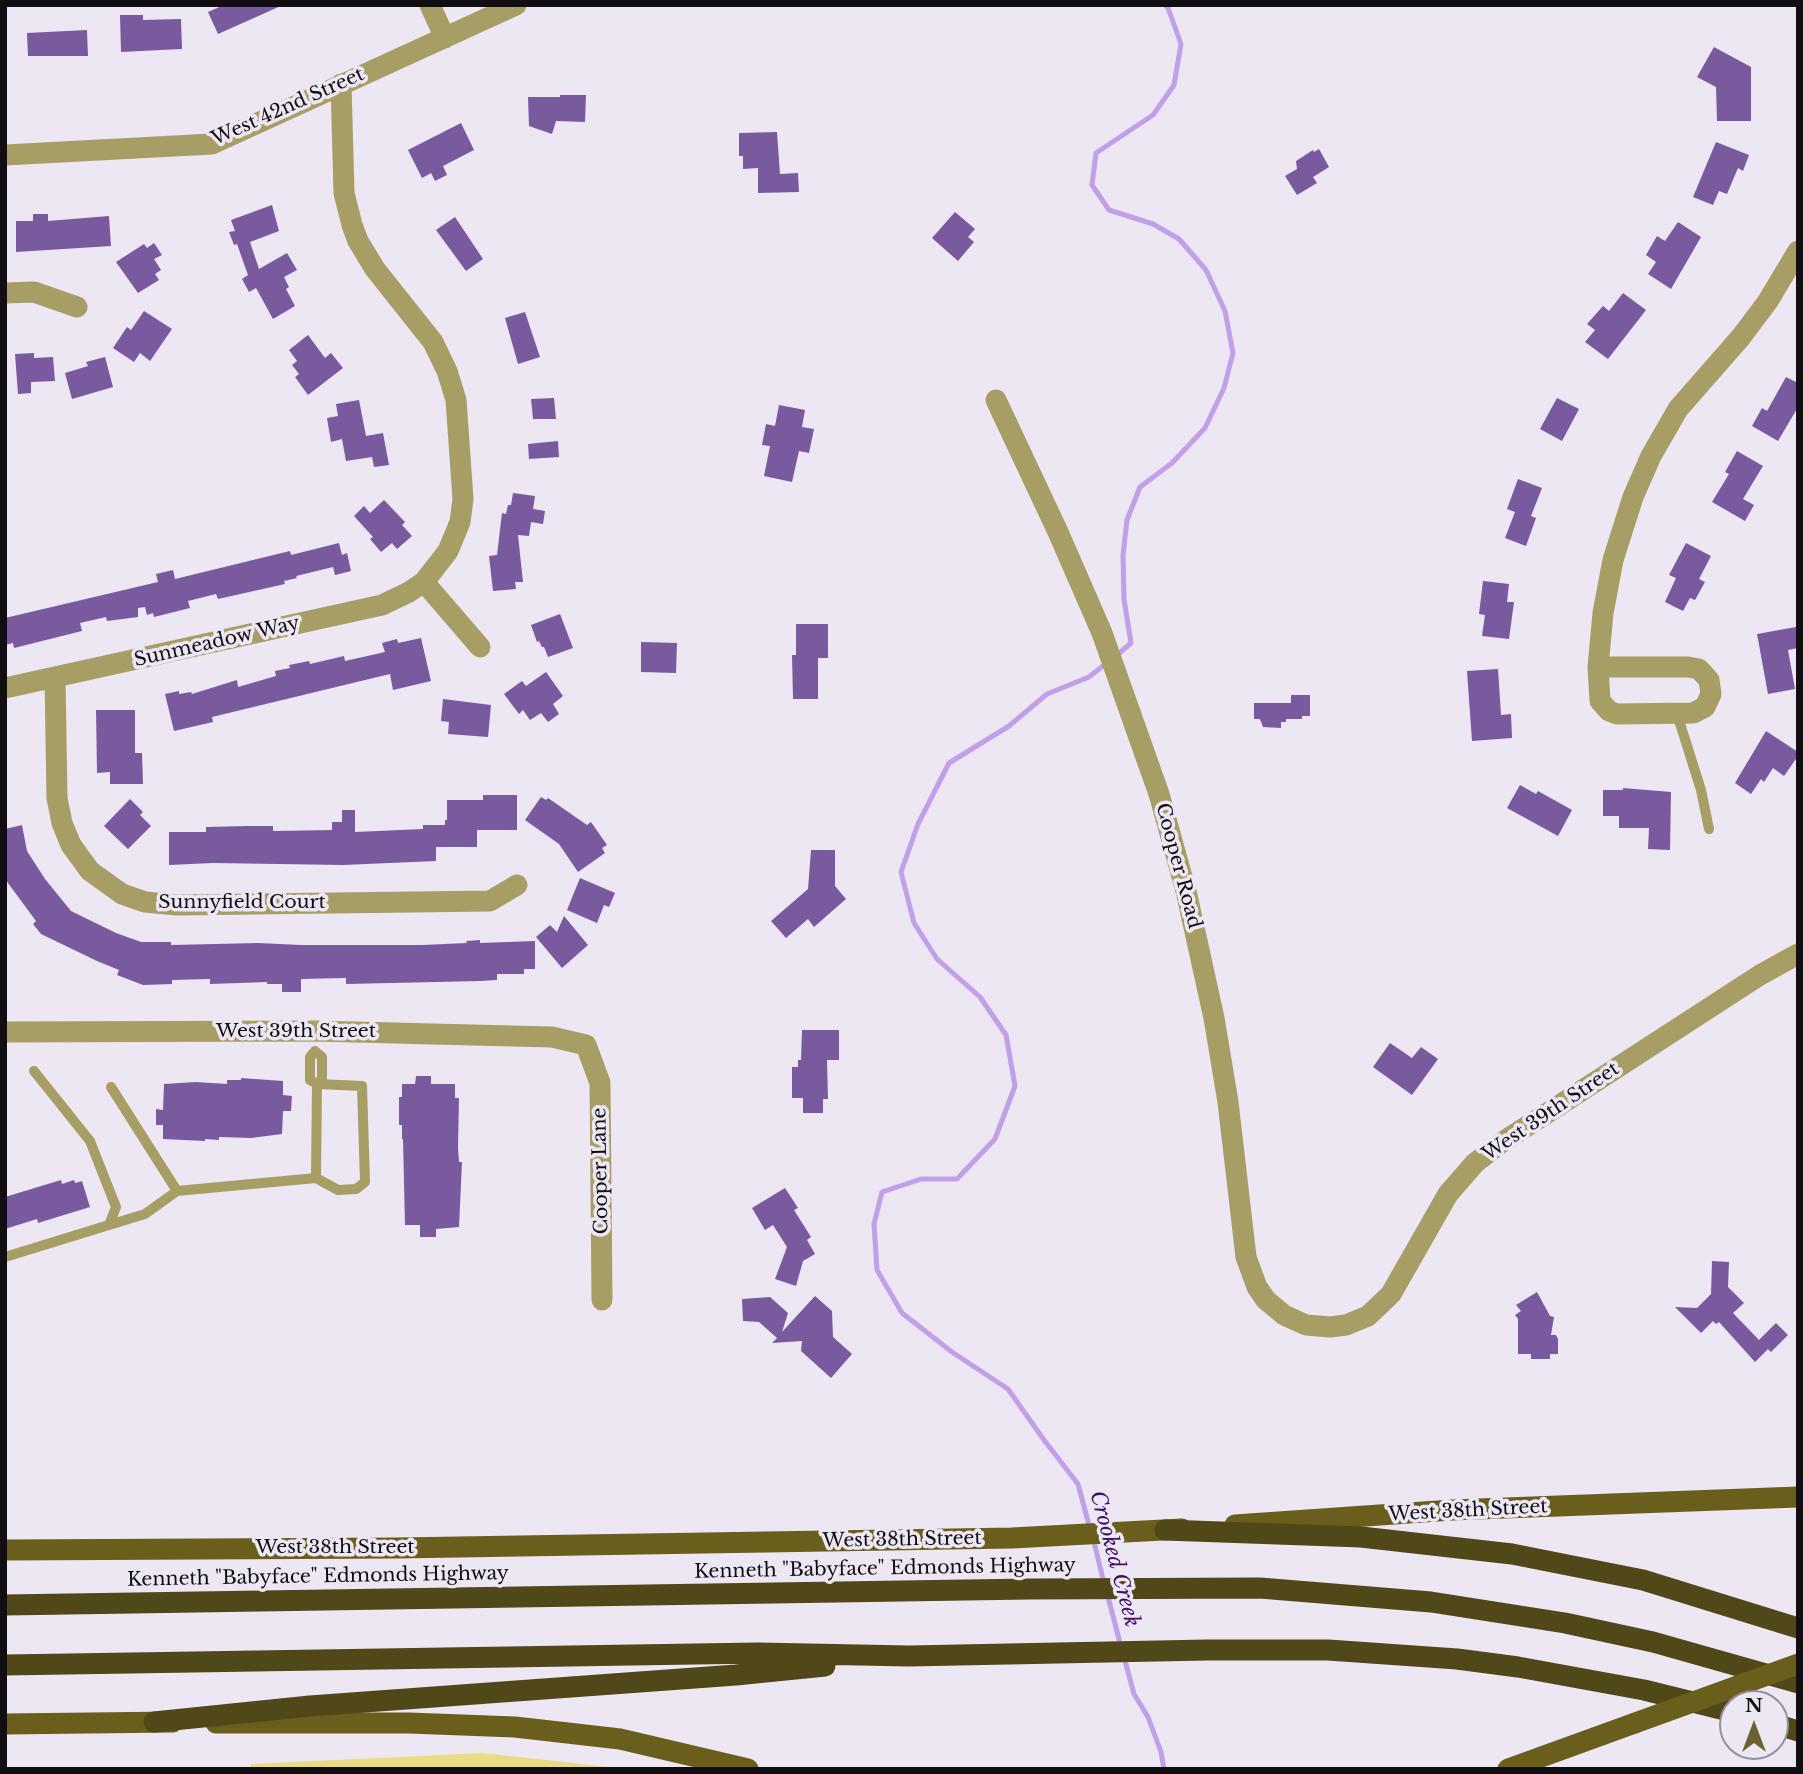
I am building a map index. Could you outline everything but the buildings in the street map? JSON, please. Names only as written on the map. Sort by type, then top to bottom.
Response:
[{"type":"highway","points":[[1165,1530],[1361,1537],[1512,1553],[1643,1580],[1798,1628]]},
{"type":"highway","name":"Kenneth \"Babyface\" Edmonds Highway","points":[[5,1605],[1186,1587],[1304,1590],[1480,1608],[1565,1623],[1653,1642],[1798,1683]]},
{"type":"highway","points":[[5,1665],[758,1653],[909,1656],[1328,1650],[1457,1659],[1625,1686],[1719,1709]]},
{"type":"highway","points":[[155,1722],[310,1706],[747,1674],[909,1656]]},
{"type":"main road","name":"West 38th Street","points":[[5,1550],[384,1548],[1012,1538],[1452,1510],[1798,1497]]},
{"type":"main road","points":[[1508,1769],[1798,1664]]},
{"type":"main road","points":[[5,1724],[155,1722],[515,1727],[620,1739],[748,1769]]},
{"type":"street","points":[[430,5],[446,38]]},
{"type":"street","name":"West 42nd Street","points":[[5,155],[212,144],[516,5]]},
{"type":"street","points":[[341,84],[344,193],[352,225],[375,269],[433,342],[447,371],[456,400],[463,491],[461,514],[448,551],[424,582],[480,647]]},
{"type":"street","points":[[1598,667],[1688,667],[1699,670],[1705,673],[1711,686],[1709,701],[1698,712],[1677,714],[1617,714],[1602,705],[1598,696],[1598,667],[1603,613],[1613,560],[1633,497],[1651,456],[1678,409],[1741,337],[1768,301],[1798,251]]},
{"type":"street","points":[[5,293],[34,292],[77,307]]},
{"type":"street","name":"Cooper Road","points":[[996,400],[1102,633],[1164,813],[1202,958],[1228,1102],[1243,1240],[1250,1267],[1257,1287],[1266,1300],[1284,1315],[1314,1326]]},
{"type":"street","name":"Sunmeadow Way","points":[[5,688],[382,605],[424,582]]},
{"type":"street","name":"Sunnyfield Court","points":[[55,677],[57,798],[62,823],[71,845],[90,871],[122,894],[161,905],[490,901],[517,885]]},
{"type":"street","name":"West 39th Street","points":[[1314,1326],[1330,1327],[1361,1320],[1386,1301],[1448,1194],[1469,1168],[1494,1148],[1759,975],[1798,954]]},
{"type":"street","name":"West 39th Street","points":[[5,1032],[315,1041],[552,1037],[586,1045]]},
{"type":"street","name":"Cooper Lane","points":[[586,1045],[600,1083],[602,1300]]},
{"type":"lane","points":[[1677,714],[1701,790],[1709,828]]},
{"type":"lane","points":[[315,1041],[322,1068],[322,1079],[317,1084],[316,1178]]},
{"type":"lane","points":[[34,1071],[90,1141],[116,1207],[108,1225]]},
{"type":"lane","points":[[5,1257],[145,1214],[177,1191],[316,1178],[338,1190],[356,1189],[365,1182],[362,1086],[317,1084]]},
{"type":"lane","points":[[111,1087],[177,1191]]},
{"type":"shaded area","points":[[483,1753],[627,1769],[251,1769],[251,1764]]},
{"type":"waterway","name":"Crooked Creek","points":[[1116,656],[1131,643],[1124,599],[1123,555],[1127,520],[1140,487],[1172,463],[1205,428],[1224,388],[1233,353],[1225,311],[1206,270],[1179,239],[1153,224],[1109,210],[1092,185],[1096,153],[1153,115],[1174,85],[1181,44],[1165,5]]},
{"type":"waterway","name":"Crooked Creek","points":[[1090,1529],[1078,1484],[1008,1389],[952,1352],[902,1313],[877,1270],[874,1224],[882,1192],[921,1179],[957,1179],[995,1139],[1015,1086],[1006,1035],[980,997],[937,959],[914,923],[901,872],[918,824],[949,763],[1009,726],[1047,694],[1089,677],[1108,662]]},
{"type":"waterway","name":"Crooked Creek","points":[[1093,1538],[1104,1583]]},
{"type":"waterway","name":"Crooked Creek","points":[[1107,1593],[1121,1647]]},
{"type":"waterway","name":"Crooked Creek","points":[[1124,1657],[1134,1694],[1148,1717],[1161,1752],[1164,1769]]}]
